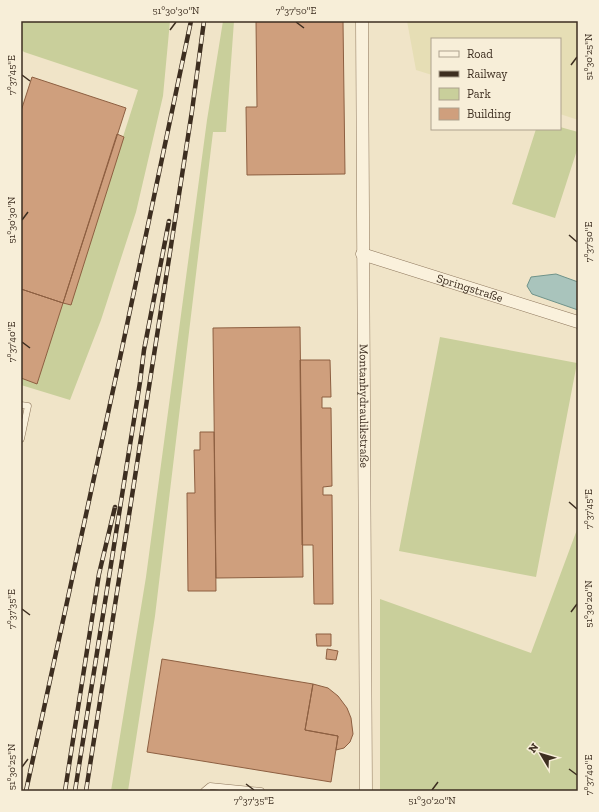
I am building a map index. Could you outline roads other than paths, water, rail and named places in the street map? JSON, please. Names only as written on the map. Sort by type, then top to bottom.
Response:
[{"type":"street","name":"Montanhydraulikstraße","points":[[362,21],[362,254],[366,791]]},
{"type":"street","name":"Springstraße","points":[[362,254],[578,322]]},
{"type":"lane","points":[[21,405],[28,406],[21,439]]},
{"type":"lane","points":[[204,791],[210,786],[261,791]]},
{"type":"water","points":[[556,274],[578,282],[578,310],[532,294],[527,286],[531,277]]},
{"type":"railway","points":[[26,791],[191,21]]},
{"type":"railway","points":[[86,791],[192,111],[204,21]]},
{"type":"railway","points":[[75,791],[144,350],[169,221]]},
{"type":"railway","points":[[65,791],[99,574],[115,507]]}]
